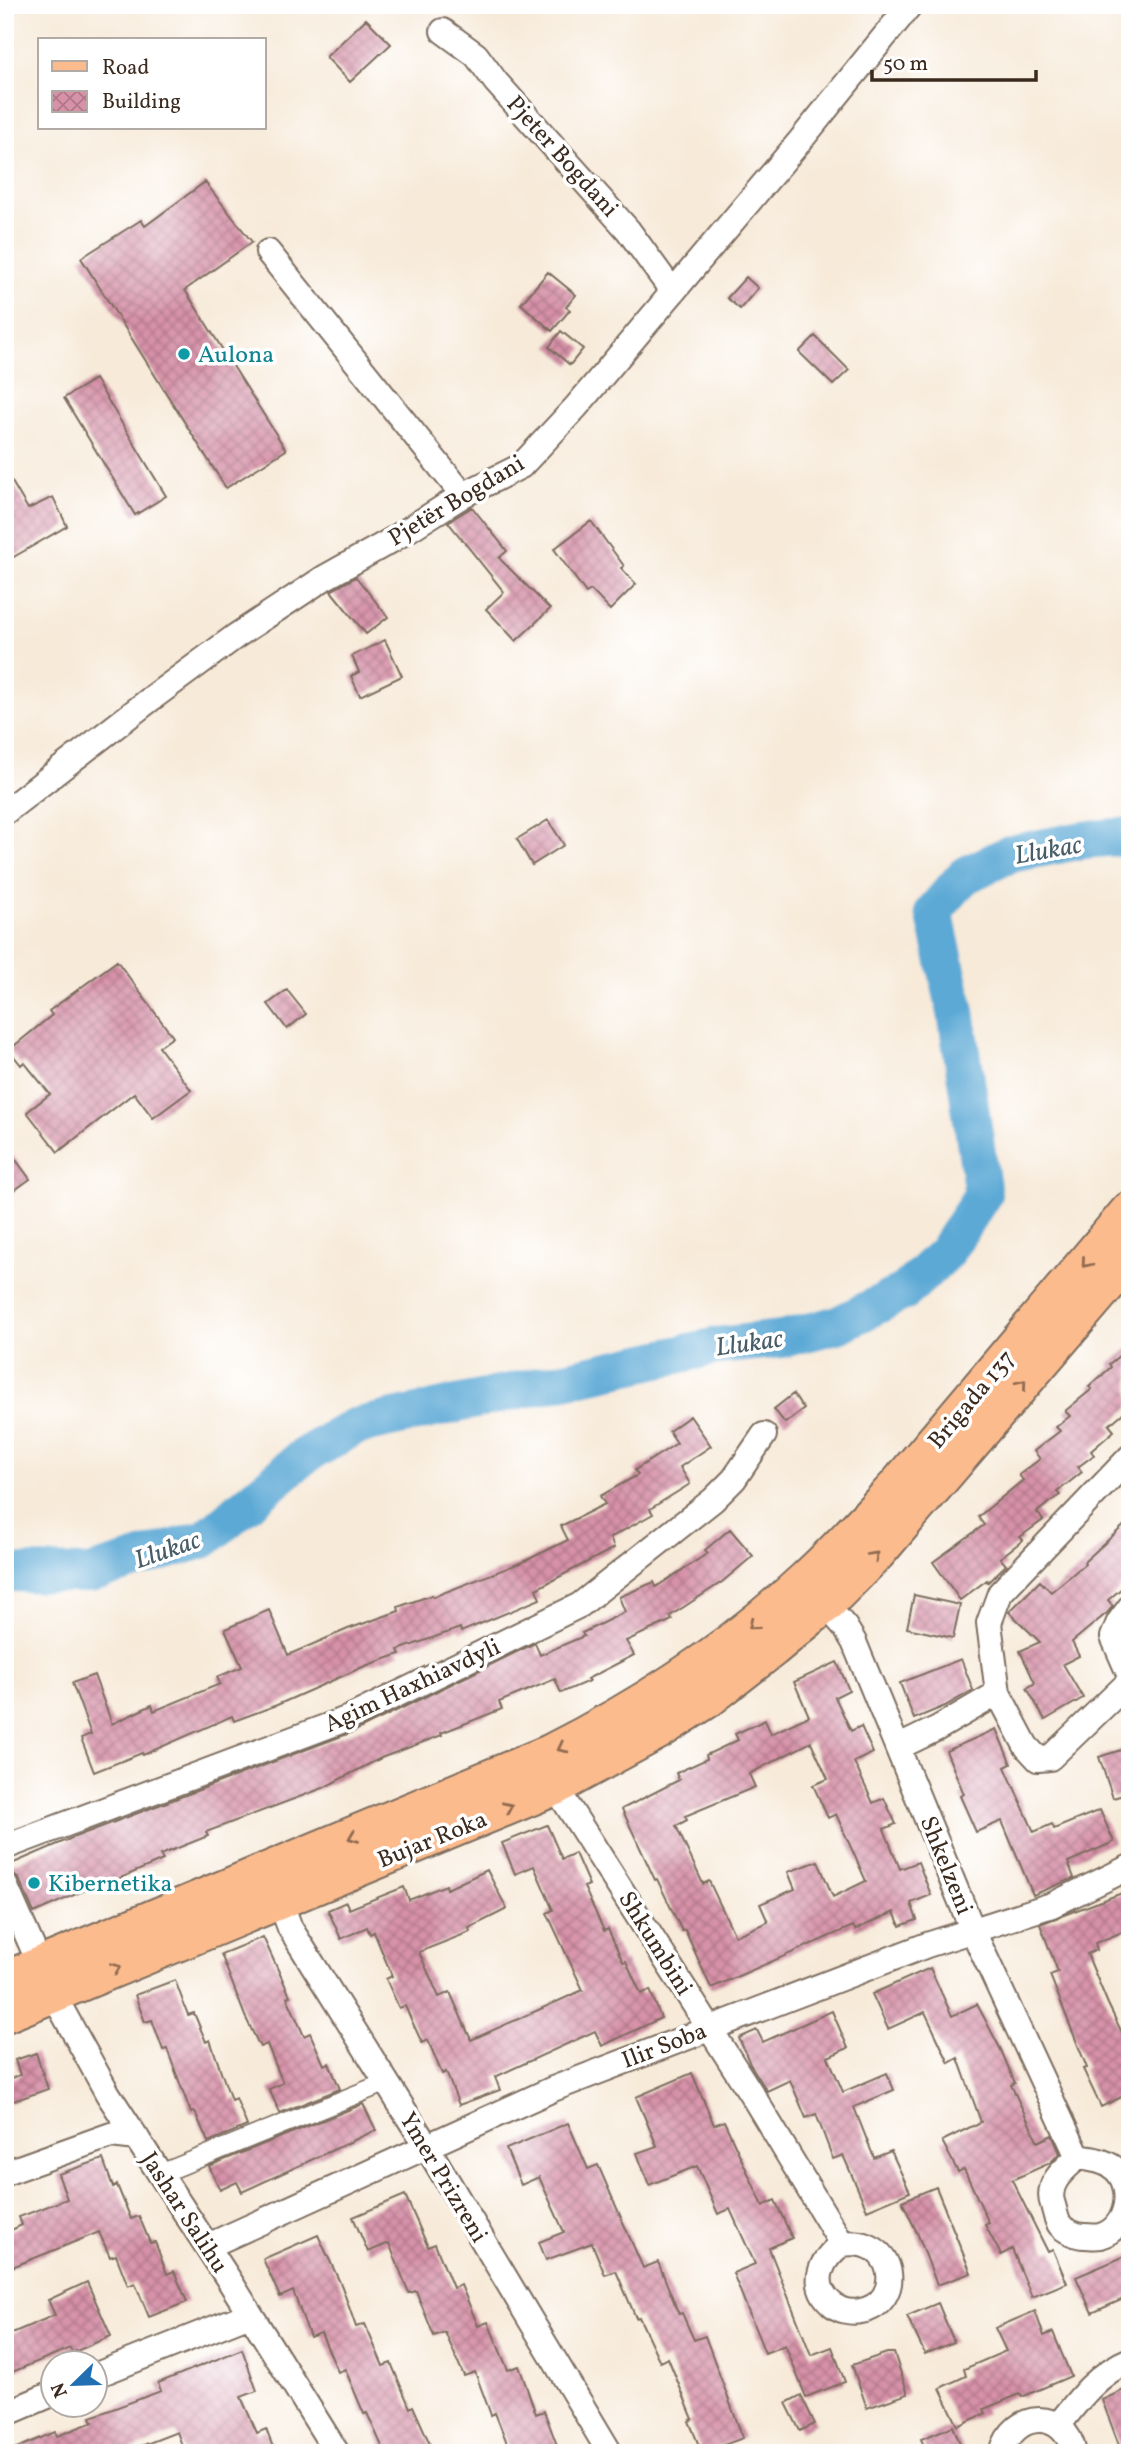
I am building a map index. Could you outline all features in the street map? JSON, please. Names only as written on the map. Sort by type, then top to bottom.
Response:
[{"type":"main road","name":"Brigada 137","points":[[815,1592],[896,1488],[1130,1211]]},
{"type":"main road","name":"Brigada 137","points":[[815,1592],[876,1553],[1130,1257]]},
{"type":"main road","name":"Bujar Roka","points":[[5,1981],[47,1980],[280,1901],[555,1786],[638,1742],[708,1698],[772,1648],[815,1592]]},
{"type":"main road","name":"Bujar Roka","points":[[5,2014],[47,1980],[550,1754],[610,1723],[815,1592]]},
{"type":"street","name":"Pjetër Bogdani","points":[[5,812],[236,636],[324,578],[463,495],[521,466],[576,407],[800,141],[910,5]]},
{"type":"street","name":"Pjeter Bogdani","points":[[443,31],[476,54],[496,82],[628,230],[673,292]]},
{"type":"street","points":[[268,253],[463,495]]},
{"type":"street","name":"Agim Haxhiavdyli","points":[[5,1847],[349,1718],[580,1605],[713,1500],[734,1479],[764,1435]]},
{"type":"street","points":[[1130,1457],[1000,1593],[989,1623],[998,1693],[1026,1746],[1038,1759],[1050,1758],[1130,1678],[1113,1637],[1119,1622],[1130,1607]]},
{"type":"street","name":"Shkelzeni","points":[[815,1592],[845,1627],[854,1643],[974,1931],[1078,2157]]},
{"type":"street","points":[[899,1747],[998,1693]]},
{"type":"street","name":"Shkumbini","points":[[555,1786],[710,2028],[842,2244]]},
{"type":"street","name":"Ilir Soba","points":[[208,2246],[553,2089],[927,1945],[1052,1905],[1130,1867]]},
{"type":"street","points":[[5,1885],[47,1980]]},
{"type":"street","name":"Ymer Prizreni","points":[[280,1901],[290,1928],[387,2081],[610,2453]]},
{"type":"street","name":"Jashar Salihu","points":[[47,1980],[108,2094],[208,2246],[337,2453]]},
{"type":"street","points":[[160,2174],[387,2081]]},
{"type":"street","points":[[5,2173],[111,2135],[137,2138]]},
{"type":"street","points":[[108,2370],[250,2314]]},
{"type":"street","points":[[1058,2426],[1082,2395],[1113,2367],[1130,2360]]},
{"type":"street","points":[[5,2414],[38,2400]]},
{"type":"street","points":[[1002,2453],[1006,2438],[1014,2429],[1024,2422],[1036,2420],[1048,2421],[1058,2426],[1072,2442],[1074,2453]]},
{"type":"building","points":[[366,19],[391,44],[350,82],[326,57]]},
{"type":"building","name":"Aulona","points":[[205,182],[252,242],[185,290],[286,450],[226,488],[81,258],[141,220],[145,226]]},
{"type":"building","points":[[548,272],[576,295],[566,307],[570,310],[552,331],[521,304]]},
{"type":"building","points":[[746,277],[758,288],[740,309],[727,298]]},
{"type":"building","points":[[561,331],[583,349],[570,365],[549,347]]},
{"type":"building","points":[[815,336],[849,370],[833,385],[799,352]]},
{"type":"building","points":[[95,379],[166,496],[135,515],[64,398]]},
{"type":"building","points":[[5,470],[28,509],[53,497],[67,526],[12,558],[5,546]]},
{"type":"building","points":[[472,507],[507,551],[499,558],[550,609],[516,641],[486,609],[504,592],[448,522]]},
{"type":"building","points":[[591,521],[624,566],[621,568],[636,584],[610,610],[591,590],[586,593],[554,549]]},
{"type":"building","points":[[356,577],[388,617],[366,634],[331,591]]},
{"type":"building","points":[[385,640],[402,676],[360,696],[351,676],[359,672],[352,656]]},
{"type":"building","points":[[548,820],[564,845],[532,865],[517,839]]},
{"type":"building","points":[[117,961],[173,1037],[159,1047],[191,1090],[153,1118],[134,1093],[58,1152],[27,1112],[50,1094],[24,1062],[21,1065],[9,1050],[52,1015],[49,1011]]},
{"type":"building","points":[[287,990],[306,1014],[287,1029],[268,1004]]},
{"type":"building","points":[[5,1145],[30,1179],[5,1197]]},
{"type":"building","points":[[1130,1347],[1130,1407],[1109,1425],[1114,1431],[1091,1451],[1094,1455],[1078,1467],[1082,1472],[1057,1492],[1060,1495],[1037,1512],[1043,1520],[1020,1537],[1023,1540],[1000,1558],[1006,1565],[988,1582],[987,1580],[960,1600],[933,1562],[984,1525],[978,1517],[1023,1480],[1019,1475],[1040,1459],[1034,1451],[1060,1431],[1056,1427],[1070,1416],[1065,1411],[1092,1389],[1089,1387],[1111,1367],[1109,1364]]},
{"type":"building","points":[[793,1394],[804,1409],[785,1423],[774,1409]]},
{"type":"building","points":[[690,1416],[711,1446],[680,1467],[690,1484],[650,1509],[653,1514],[610,1538],[614,1548],[536,1589],[540,1599],[461,1632],[460,1628],[398,1650],[400,1654],[365,1666],[277,1705],[234,1721],[232,1716],[143,1755],[142,1753],[94,1772],[81,1738],[91,1734],[72,1683],[94,1675],[112,1724],[152,1705],[154,1711],[220,1684],[217,1677],[242,1667],[225,1629],[269,1610],[288,1655],[399,1611],[398,1607],[432,1595],[433,1597],[525,1561],[568,1540],[561,1526],[605,1504],[600,1496],[638,1475],[635,1470],[677,1443],[669,1431]]},
{"type":"building","points":[[1130,1520],[1130,1581],[1108,1600],[1113,1606],[1108,1612],[1072,1642],[1079,1656],[1063,1664],[1083,1698],[1045,1720],[1027,1688],[1035,1683],[1020,1651],[1040,1642],[1009,1612],[1040,1581],[1051,1592],[1085,1564],[1084,1562]]},
{"type":"building","points":[[730,1529],[753,1556],[722,1582],[670,1616],[672,1620],[626,1641],[634,1655],[587,1679],[589,1681],[561,1693],[555,1679],[499,1702],[502,1709],[381,1758],[323,1788],[206,1832],[208,1836],[160,1855],[163,1860],[97,1888],[96,1885],[34,1913],[19,1879],[12,1872],[9,1865],[72,1838],[355,1731],[535,1643],[540,1655],[584,1636],[582,1633],[625,1612],[619,1597],[654,1582],[656,1587],[708,1553],[705,1550]]},
{"type":"building","points":[[914,1595],[960,1605],[953,1638],[907,1628]]},
{"type":"building","points":[[961,1659],[973,1690],[914,1719],[900,1683]]},
{"type":"building","points":[[837,1662],[849,1690],[835,1697],[851,1731],[861,1726],[873,1753],[854,1762],[873,1803],[884,1798],[896,1824],[884,1829],[900,1869],[918,1862],[931,1895],[911,1903],[917,1920],[900,1926],[894,1912],[855,1930],[853,1926],[711,1988],[685,1930],[682,1931],[657,1879],[655,1880],[622,1809],[679,1780],[676,1773],[707,1759],[706,1755],[738,1740],[735,1734],[765,1720],[771,1734],[809,1716],[794,1682]],"holes":[[[811,1742],[828,1779],[813,1785],[828,1818],[836,1814],[866,1881],[833,1897],[818,1861],[788,1872],[795,1889],[760,1904],[768,1922],[735,1936],[709,1881],[703,1884],[676,1826],[687,1820],[685,1816],[755,1787],[749,1774]]]},
{"type":"building","points":[[996,1729],[1011,1764],[1005,1767],[1034,1832],[1052,1824],[1054,1829],[1100,1810],[1114,1842],[1068,1862],[1074,1878],[1033,1895],[1002,1821],[976,1832],[960,1796],[964,1794],[946,1751]]},
{"type":"building","points":[[1130,1747],[1130,1793],[1113,1798],[1099,1757]]},
{"type":"building","points":[[547,1825],[562,1859],[575,1853],[589,1885],[584,1887],[604,1931],[608,1929],[641,1994],[650,1990],[661,2018],[602,2046],[595,2031],[495,2077],[500,2090],[459,2105],[446,2072],[442,2074],[428,2040],[422,2043],[405,2006],[399,2008],[386,1979],[392,1976],[374,1932],[370,1934],[367,1927],[341,1939],[328,1910],[346,1902],[349,1909],[404,1887],[409,1900],[446,1885],[447,1889],[487,1870],[507,1909],[469,1928],[470,1932],[419,1952],[439,1997],[450,1992],[471,2040],[583,1990],[547,1913],[553,1910],[534,1866],[515,1874],[502,1843]]},
{"type":"building","points":[[1130,1890],[1130,1929],[1095,1943],[1097,1950],[1087,1954],[1130,2049],[1130,2093],[1101,2107],[1083,2069],[1087,2068],[1050,1975],[1058,1972],[1040,1924]]},
{"type":"building","points":[[263,1937],[290,1996],[287,1997],[304,2036],[310,2033],[324,2065],[329,2063],[340,2089],[280,2113],[269,2089],[283,2083],[267,2044],[260,2047],[245,2016],[221,1954]]},
{"type":"building","points":[[930,1968],[952,2016],[977,2004],[1001,2050],[1015,2083],[1011,2085],[1038,2142],[1052,2135],[1060,2153],[1050,2163],[1012,2180],[1048,2252],[1053,2250],[1067,2283],[1032,2297],[1012,2249],[1001,2255],[985,2225],[989,2223],[964,2169],[958,2172],[942,2141],[981,2122],[958,2058],[949,2063],[925,2012],[888,2029],[872,1994]]},
{"type":"building","points":[[175,1980],[188,2015],[194,2013],[206,2042],[210,2040],[231,2100],[236,2098],[247,2126],[208,2142],[195,2112],[191,2113],[167,2049],[163,2050],[152,2020],[145,2022],[135,1995]]},
{"type":"building","points":[[832,2011],[848,2048],[828,2057],[843,2092],[887,2073],[894,2090],[854,2107],[874,2158],[891,2151],[910,2192],[867,2210],[843,2155],[833,2159],[816,2114],[806,2118],[790,2080],[767,2091],[750,2064],[739,2038],[757,2030],[763,2042]]},
{"type":"building","points":[[36,2053],[48,2089],[5,2104],[5,2081],[20,2075],[15,2060]]},
{"type":"building","points":[[692,2073],[714,2125],[724,2121],[763,2206],[775,2200],[792,2238],[769,2248],[811,2355],[832,2347],[845,2382],[806,2397],[785,2345],[765,2353],[733,2273],[755,2264],[730,2209],[718,2214],[697,2166],[649,2185],[637,2153],[657,2146],[636,2097]]},
{"type":"building","points":[[363,2104],[376,2130],[242,2192],[237,2182],[220,2190],[209,2166]]},
{"type":"building","points":[[568,2123],[588,2169],[598,2165],[643,2268],[658,2262],[679,2314],[682,2313],[694,2340],[705,2336],[743,2438],[702,2453],[689,2421],[693,2419],[668,2358],[660,2362],[639,2317],[636,2318],[616,2271],[605,2275],[592,2243],[546,2260],[539,2242],[564,2232],[539,2177],[521,2185],[506,2149]]},
{"type":"building","points":[[103,2159],[113,2187],[117,2185],[131,2219],[139,2216],[150,2243],[155,2242],[167,2274],[174,2271],[187,2302],[149,2317],[135,2283],[128,2286],[116,2255],[110,2257],[99,2232],[5,2270],[5,2233],[22,2225],[19,2217],[67,2199],[58,2174]]},
{"type":"building","points":[[936,2187],[971,2273],[937,2285],[902,2201]]},
{"type":"building","points":[[405,2195],[428,2247],[435,2244],[453,2288],[461,2285],[478,2326],[488,2322],[508,2370],[519,2366],[536,2414],[544,2411],[560,2453],[511,2453],[495,2413],[491,2415],[475,2372],[464,2376],[445,2332],[434,2336],[416,2291],[409,2293],[389,2243],[368,2252],[353,2217]]},
{"type":"building","points":[[318,2235],[342,2287],[356,2327],[365,2324],[383,2366],[391,2363],[410,2408],[413,2406],[434,2453],[385,2453],[367,2413],[364,2414],[345,2369],[338,2372],[321,2333],[310,2337],[293,2291],[280,2297],[263,2259]]},
{"type":"building","points":[[1130,2254],[1130,2296],[1092,2313],[1076,2277]]},
{"type":"building","points":[[87,2282],[111,2336],[79,2350],[38,2350],[38,2361],[5,2375],[5,2336],[55,2315],[48,2300]]},
{"type":"building","points":[[938,2303],[954,2342],[925,2354],[907,2316]]},
{"type":"building","points":[[1035,2311],[1044,2336],[1053,2332],[1071,2376],[1022,2397],[1020,2394],[984,2409],[986,2413],[958,2426],[940,2388],[966,2376],[964,2369],[1006,2351],[995,2328]]},
{"type":"building","points":[[242,2349],[257,2391],[241,2397],[257,2433],[266,2429],[275,2453],[185,2453],[177,2432],[123,2453],[5,2453],[55,2432],[57,2436],[93,2422],[92,2420],[108,2420],[108,2411],[161,2391],[158,2383]]},
{"type":"building","points":[[894,2353],[908,2394],[867,2408],[852,2365]]},
{"type":"building","points":[[1130,2387],[1130,2453],[1122,2453],[1102,2400]]},
{"type":"building","points":[[801,2395],[815,2424],[800,2431],[786,2403]]},
{"type":"building","points":[[953,2426],[964,2453],[927,2453],[921,2439]]},
{"type":"waterway","name":"Llukac","points":[[5,1573],[90,1574],[205,1539],[304,1456],[354,1427],[717,1346],[782,1339],[840,1324],[905,1291],[946,1252],[983,1194],[956,1012],[934,911],[964,876],[1010,854],[1083,840],[1130,836]]},
{"type":"place","name":"Aulona","points":[[184,354]]},
{"type":"place","name":"Kibernetika","points":[[34,1883]]}]
